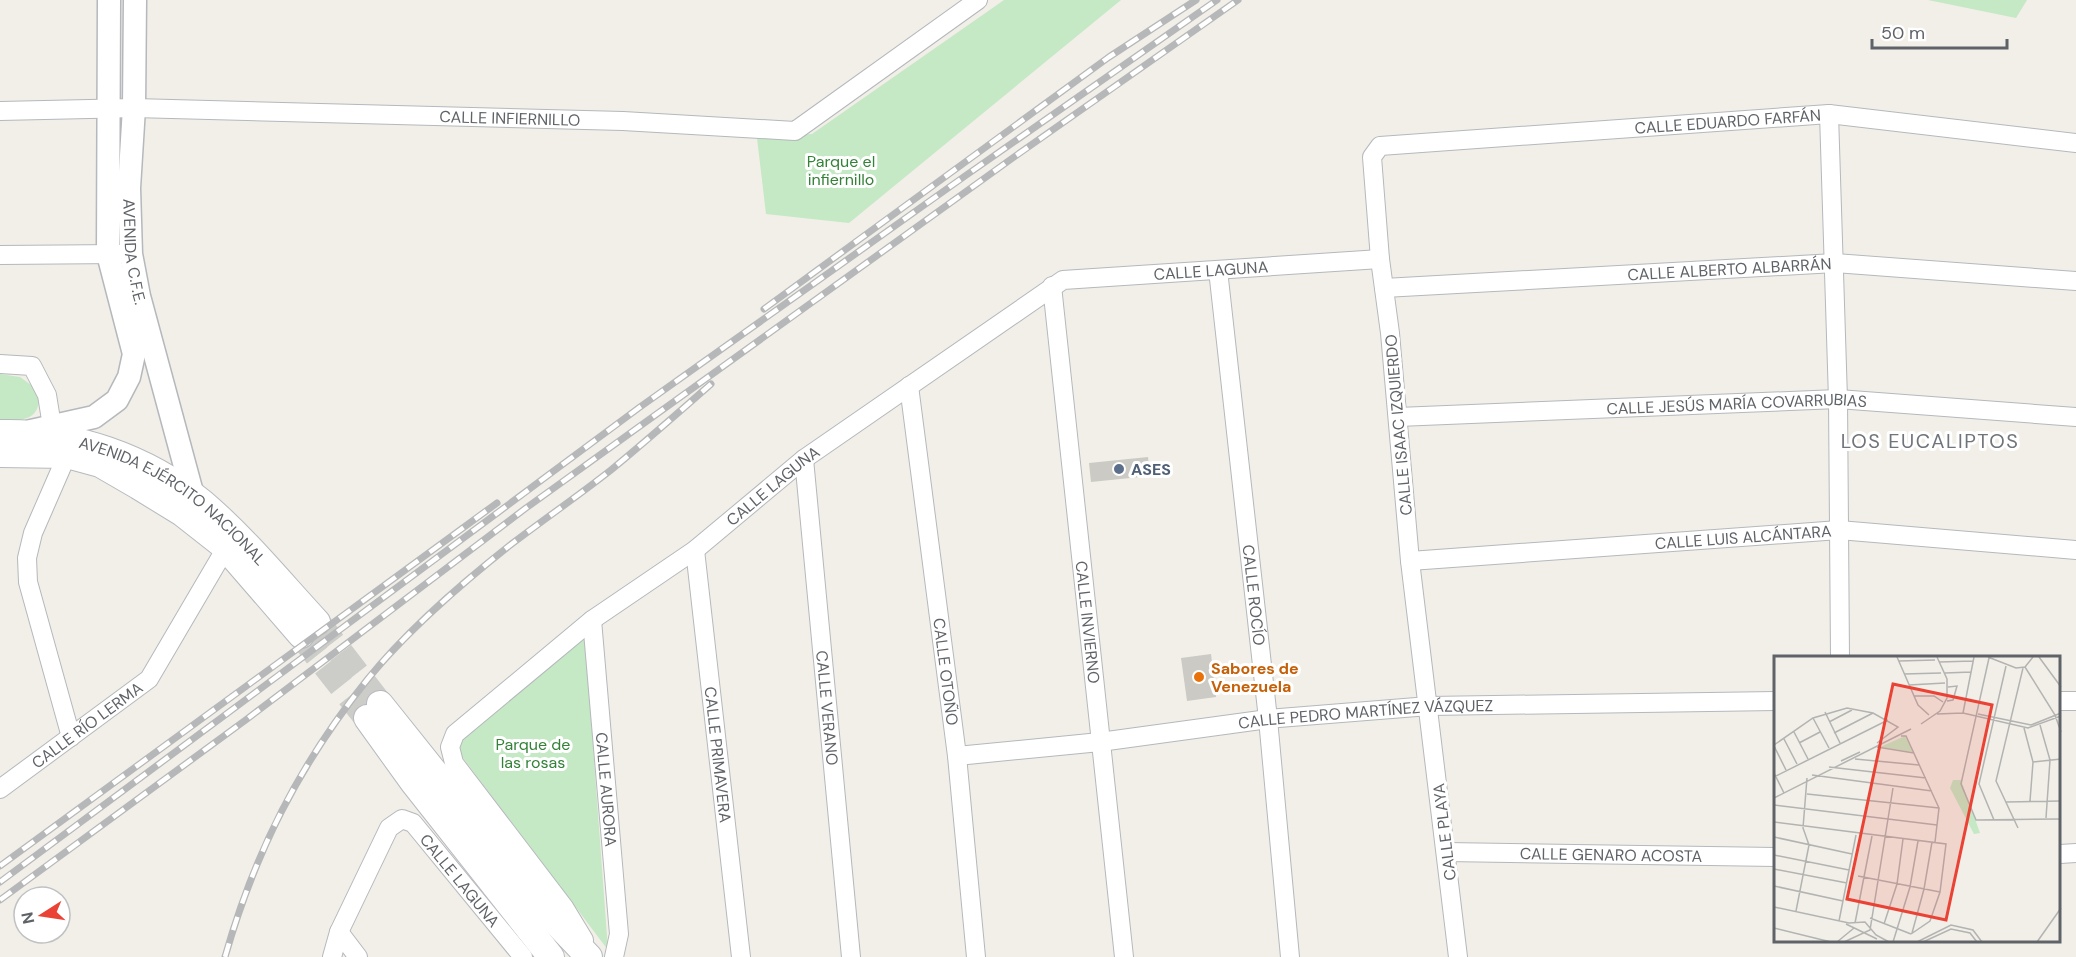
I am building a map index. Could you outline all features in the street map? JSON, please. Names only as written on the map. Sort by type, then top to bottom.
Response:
[{"type":"main road","name":"AVENIDA EJÉRCITO NACIONAL","points":[[0,433],[27,432],[84,442],[107,449],[157,472],[193,496],[243,541],[309,628],[224,546],[182,513],[100,464],[67,455],[0,454]]},
{"type":"main road","points":[[551,957],[413,782],[374,711],[549,915],[589,957]]},
{"type":"street","name":"AVENIDA C.F.E.","points":[[27,432],[94,417],[117,400],[129,377],[134,354],[119,254],[108,109],[109,0]]},
{"type":"street","name":"AVENIDA C.F.E.","points":[[135,0],[134,108],[129,188],[119,254],[139,296],[193,496]]},
{"type":"street","name":"CALLE INFIERNILLO","points":[[0,111],[134,108],[623,121],[795,131],[978,0]]},
{"type":"street","points":[[1829,114],[1838,399],[1840,656]]},
{"type":"street","name":"CALLE EDUARDO FARFÁN","points":[[1380,146],[1829,114],[2076,143]]},
{"type":"street","name":"CALLE ISAAC IZQUIERDO","points":[[1380,146],[1372,157],[1380,259],[1398,417],[1410,561],[1429,706]]},
{"type":"street","points":[[0,255],[119,254]]},
{"type":"street","name":"CALLE LAGUNA","points":[[595,957],[564,907],[454,763],[450,747],[455,734],[592,620],[694,550],[804,459],[1063,280],[1380,259]]},
{"type":"street","name":"CALLE ALBERTO ALBARRÁN","points":[[1384,288],[1835,263],[2076,281]]},
{"type":"street","name":"CALLE ROCÍO","points":[[1218,270],[1268,719],[1290,957]]},
{"type":"street","name":"CALLE INVIERNO","points":[[1052,286],[1124,957]]},
{"type":"street","points":[[0,364],[32,366],[47,395],[52,426]]},
{"type":"street","name":"CALLE OTOÑO","points":[[909,386],[957,756],[976,957]]},
{"type":"street","name":"CALLE JESÚS MARÍA COVARRUBIAS","points":[[1398,417],[1838,399],[2076,417]]},
{"type":"street","points":[[67,455],[33,533],[27,558],[28,582],[70,737]]},
{"type":"street","name":"CALLE VERANO","points":[[804,459],[851,957]]},
{"type":"street","name":"CALLE LUIS ALCÁNTARA","points":[[1410,561],[1839,530],[2076,550]]},
{"type":"street","name":"CALLE PRIMAVERA","points":[[694,550],[741,957]]},
{"type":"street","name":"CALLE RÍO LERMA","points":[[0,789],[149,679],[220,558]]},
{"type":"street","name":"CALLE AURORA","points":[[592,620],[619,934],[614,957]]},
{"type":"street","name":"CALLE PEDRO MARTÍNEZ VÁZQUEZ","points":[[957,756],[1100,742],[1268,719],[1429,706],[1774,701]]},
{"type":"street","name":"CALLE PLAYA","points":[[1429,706],[1458,957]]},
{"type":"street","name":"CALLE LAGUNA","points":[[332,957],[339,932],[389,828],[402,819],[413,823],[523,957]]},
{"type":"street","name":"CALLE GENARO ACOSTA","points":[[1446,852],[1774,857]]},
{"type":"street","points":[[2061,854],[2076,853]]},
{"type":"street","points":[[339,932],[358,957]]},
{"type":"green space","name":"Parque el infiernillo","points":[[1004,0],[1121,0],[849,223],[766,214],[757,138],[812,134]]},
{"type":"green space","points":[[1928,0],[2027,0],[2016,18]]},
{"type":"green space","points":[[0,374],[20,377],[38,390],[38,408],[30,417],[0,423]]},
{"type":"green space","name":"Parque de las rosas","points":[[585,638],[608,950],[454,746],[513,690]]},
{"type":"building","name":"ASES","points":[[1148,457],[1150,476],[1091,482],[1089,463]]},
{"type":"building","name":"Sabores de Venezuela","points":[[1211,654],[1216,697],[1187,701],[1181,658]]},
{"type":"tunnel","points":[[317,622],[380,704]]},
{"type":"tunnel","points":[[301,635],[367,718]]},
{"type":"railway","points":[[764,309],[1109,57],[1196,0]]},
{"type":"railway","points":[[0,882],[640,407],[1217,0]]},
{"type":"railway","points":[[0,900],[247,719],[526,508],[1014,157],[1238,0]]},
{"type":"railway","points":[[225,957],[250,881],[282,811],[320,744],[367,680],[416,627],[472,576],[611,470],[711,384]]},
{"type":"railway","points":[[0,866],[497,503]]},
{"type":"place","name":"ASES","points":[[1119,469]]},
{"type":"place","name":"Sabores de Venezuela","points":[[1199,677]]},
{"type":"district","name":"LOS EUCALIPTOS","points":[[1930,441]]}]
